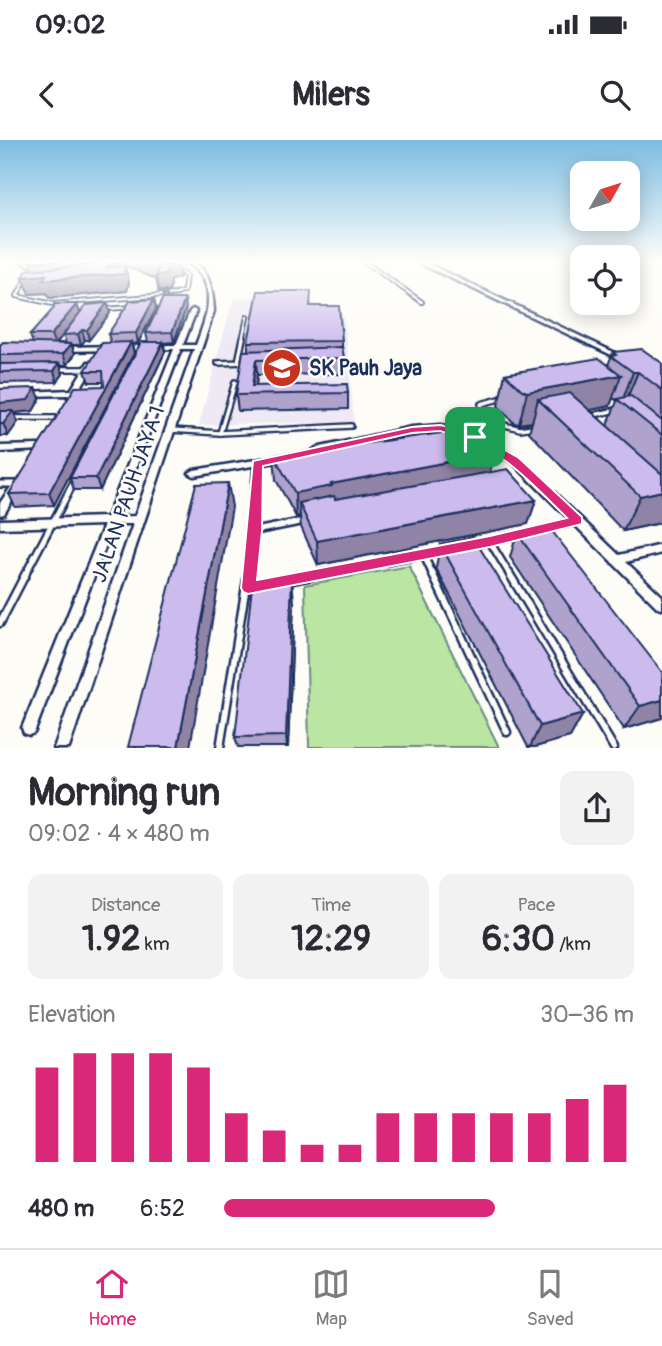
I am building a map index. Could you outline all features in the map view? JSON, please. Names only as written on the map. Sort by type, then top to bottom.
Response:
[{"type":"street","name":"JALAN PAUH JAYA 1","points":[[61,747],[211,312],[210,289]]},
{"type":"street","points":[[478,289],[628,360]]},
{"type":"street","points":[[120,318],[126,308]]},
{"type":"street","points":[[29,728],[193,311]]},
{"type":"street","points":[[68,401],[107,338]]},
{"type":"street","points":[[57,349],[199,347]]},
{"type":"street","points":[[12,394],[74,392]]},
{"type":"street","points":[[51,428],[63,410]]},
{"type":"street","points":[[308,453],[412,430],[440,428],[475,437],[515,460],[662,604]]},
{"type":"street","points":[[34,457],[45,438]]},
{"type":"street","points":[[0,449],[39,447]]},
{"type":"street","points":[[194,473],[295,456]]},
{"type":"street","points":[[0,511],[22,475]]},
{"type":"street","points":[[0,524],[139,520]]},
{"type":"street","points":[[616,560],[662,549]]},
{"type":"lane","points":[[20,289],[17,296],[53,304],[169,296],[184,289]]},
{"type":"lane","points":[[404,289],[422,302]]},
{"type":"lane","points":[[100,310],[138,306]]},
{"type":"lane","points":[[239,362],[247,317]]},
{"type":"lane","points":[[136,360],[147,337]]},
{"type":"lane","points":[[57,349],[65,340]]},
{"type":"lane","points":[[218,363],[251,362]]},
{"type":"lane","points":[[50,369],[88,369]]},
{"type":"lane","points":[[220,433],[235,382]]},
{"type":"lane","points":[[475,437],[483,430],[486,420],[481,404],[508,397]]},
{"type":"lane","points":[[593,427],[583,417],[620,409],[610,401]]},
{"type":"lane","points":[[12,418],[58,418]]},
{"type":"lane","points":[[486,420],[520,429],[545,425]]},
{"type":"lane","points":[[170,430],[220,433],[351,426]]},
{"type":"lane","points":[[220,747],[248,588],[255,531],[257,463]]},
{"type":"lane","points":[[0,623],[77,476]]},
{"type":"lane","points":[[0,484],[16,484]]},
{"type":"lane","points":[[255,531],[307,520]]},
{"type":"lane","points":[[536,532],[578,520]]},
{"type":"lane","points":[[547,529],[555,540]]},
{"type":"lane","points":[[463,547],[524,534]]},
{"type":"lane","points":[[490,542],[614,747]]},
{"type":"lane","points":[[275,583],[450,550]]},
{"type":"lane","points":[[423,555],[508,732]]},
{"type":"lane","points":[[248,588],[262,585]]},
{"type":"shaded area","name":"SK Pauh Jaya","points":[[292,294],[344,315],[354,422],[199,425],[233,299]]},
{"type":"green space","points":[[409,566],[499,747],[309,747],[305,585]]},
{"type":"building","points":[[258,291],[311,291],[310,306],[339,306],[342,341],[248,342]]},
{"type":"building","points":[[163,297],[185,299],[172,332],[146,333]]},
{"type":"building","points":[[154,299],[136,333],[108,334],[130,301]]},
{"type":"building","points":[[107,303],[87,330],[63,335],[86,305]]},
{"type":"building","points":[[54,304],[77,304],[51,335],[30,335],[54,308]]},
{"type":"building","points":[[3,342],[71,344],[63,354],[0,355],[0,345]]},
{"type":"building","points":[[131,342],[49,493],[9,494],[75,387],[104,386],[103,371],[85,371],[102,343]]},
{"type":"building","points":[[141,342],[163,342],[96,478],[70,478]]},
{"type":"building","points":[[342,347],[344,358],[256,360],[252,386],[347,384],[348,393],[236,395],[243,351]]},
{"type":"building","points":[[642,349],[662,363],[662,390],[611,356],[616,355],[613,352]]},
{"type":"building","points":[[599,358],[621,375],[527,392],[505,374]]},
{"type":"building","points":[[59,363],[54,371],[0,372],[0,364]]},
{"type":"building","points":[[36,388],[28,400],[0,403],[0,389]]},
{"type":"building","points":[[570,393],[662,474],[662,491],[640,496],[538,399]]},
{"type":"building","points":[[631,396],[662,421],[662,435],[617,399]]},
{"type":"building","points":[[0,411],[13,411],[3,424],[0,424]]},
{"type":"building","points":[[471,429],[495,453],[295,493],[274,456]]},
{"type":"building","points":[[508,469],[536,500],[317,541],[299,503],[334,496],[335,499]]},
{"type":"building","points":[[228,483],[178,747],[128,747],[196,484]]},
{"type":"building","points":[[548,526],[662,672],[662,700],[640,706],[517,533]]},
{"type":"building","points":[[473,537],[583,714],[540,726],[440,544]]},
{"type":"building","points":[[253,578],[292,578],[286,736],[235,737]]},
{"type":"place","name":"SK Pauh Jaya","points":[[282,368]]},
{"type":"route","points":[[440,428],[475,437],[515,460],[578,520],[490,542],[248,588],[255,531],[257,463],[412,430],[440,428]]}]
